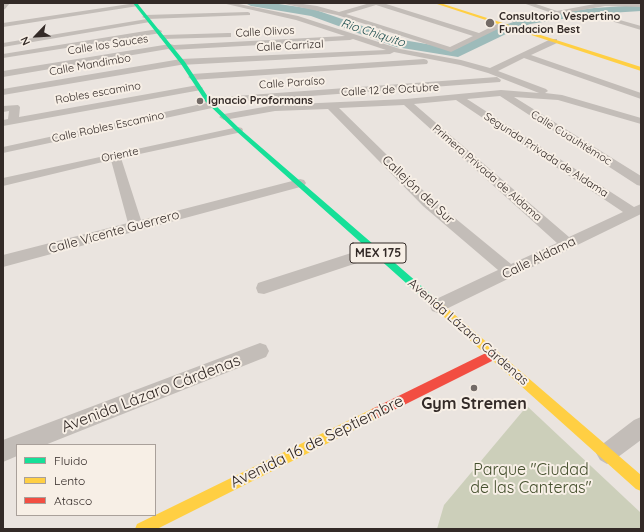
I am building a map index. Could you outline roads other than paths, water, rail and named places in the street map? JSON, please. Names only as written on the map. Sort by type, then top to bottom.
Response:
[{"type":"main road","points":[[436,3],[504,25],[517,24],[531,26],[641,60]]},
{"type":"main road","points":[[463,3],[517,24],[554,41],[641,69]]},
{"type":"main road","name":"Avenida Lázaro Cárdenas","points":[[138,6],[146,19],[160,34],[182,63],[198,88],[210,103],[238,130],[641,484]]},
{"type":"main road","points":[[606,58],[614,51]]},
{"type":"main road","name":"Avenida 16 de Septiembre","points":[[146,528],[492,354]]},
{"type":"street","points":[[3,8],[6,3]]},
{"type":"street","points":[[283,3],[317,8],[339,14],[451,50],[504,25]]},
{"type":"street","points":[[339,14],[377,3],[480,36]]},
{"type":"street","points":[[526,3],[557,13]]},
{"type":"street","name":"Calle 12 de Octubre","points":[[224,4],[298,18],[360,37],[398,51],[443,61],[461,63],[491,71],[500,79],[559,98],[641,121]]},
{"type":"street","points":[[517,24],[557,13],[602,4],[639,4]]},
{"type":"street","points":[[3,25],[138,6]]},
{"type":"street","points":[[3,45],[146,19],[273,13]]},
{"type":"street","points":[[593,14],[641,28]]},
{"type":"street","points":[[556,21],[593,14],[616,14]]},
{"type":"street","points":[[313,31],[337,30]]},
{"type":"street","points":[[3,56],[160,34],[234,34]]},
{"type":"street","name":"Calle Olivos","points":[[170,47],[360,37]]},
{"type":"street","points":[[491,71],[554,41]]},
{"type":"street","points":[[274,42],[276,58]]},
{"type":"street","name":"Calle los Sauces","points":[[3,74],[170,47]]},
{"type":"street","name":"Calle Carrizal","points":[[182,63],[398,51]]},
{"type":"street","points":[[525,56],[641,96]]},
{"type":"street","points":[[192,77],[443,61]]},
{"type":"street","name":"Calle Mandimbo","points":[[3,92],[182,63]]},
{"type":"street","points":[[500,79],[493,83],[493,86],[501,93]]},
{"type":"street","name":"Calle Paraíso","points":[[210,103],[500,79]]},
{"type":"street","points":[[473,81],[483,94]]},
{"type":"street","name":"Robles escamino","points":[[3,123],[113,102],[198,88]]},
{"type":"street","name":"Calle 12 de Octubre","points":[[224,116],[274,108],[406,102],[501,93],[559,98]]},
{"type":"street","name":"Calle Cuauhtémoc","points":[[501,93],[641,182]]},
{"type":"street","name":"Segunda Privada de Aldama","points":[[459,98],[637,211]]},
{"type":"street","name":"Primera Privada de Aldama","points":[[406,102],[568,244]]},
{"type":"street","name":"Calle Robles Escamino","points":[[3,150],[210,103]]},
{"type":"street","name":"Callejón del Sur","points":[[330,105],[428,203],[510,272]]},
{"type":"street","points":[[3,109],[15,107],[13,121]]},
{"type":"street","name":"Oriente","points":[[3,182],[238,130]]},
{"type":"street","points":[[115,156],[136,227]]},
{"type":"street","name":"Calle Vicente Guerrero","points":[[3,262],[300,183]]},
{"type":"street","name":"Calle Aldama","points":[[438,306],[637,211]]},
{"type":"street","points":[[264,288],[376,251]]},
{"type":"street","name":"Avenida Lázaro Cárdenas","points":[[21,444],[260,352]]},
{"type":"street","points":[[607,453],[641,427]]},
{"type":"street","name":"Avenida Lázaro Cárdenas","points":[[3,451],[16,446]]},
{"type":"waterway","name":"Rio Chiquito","points":[[251,3],[313,13],[401,44],[458,53],[501,31],[515,26]]},
{"type":"waterway","name":"Rio Chiquito","points":[[519,24],[528,21],[594,11],[641,8]]},
{"type":"place","name":"Consultorio Vespertino Fundacion Best","points":[[490,23]]},
{"type":"place","name":"Ignacio Proformans","points":[[200,101]]},
{"type":"place","name":"Gym Stremen","points":[[474,388]]},
{"type":"park label","name":"Parque \"Ciudad de las Canteras\"","points":[[531,479]]}]
